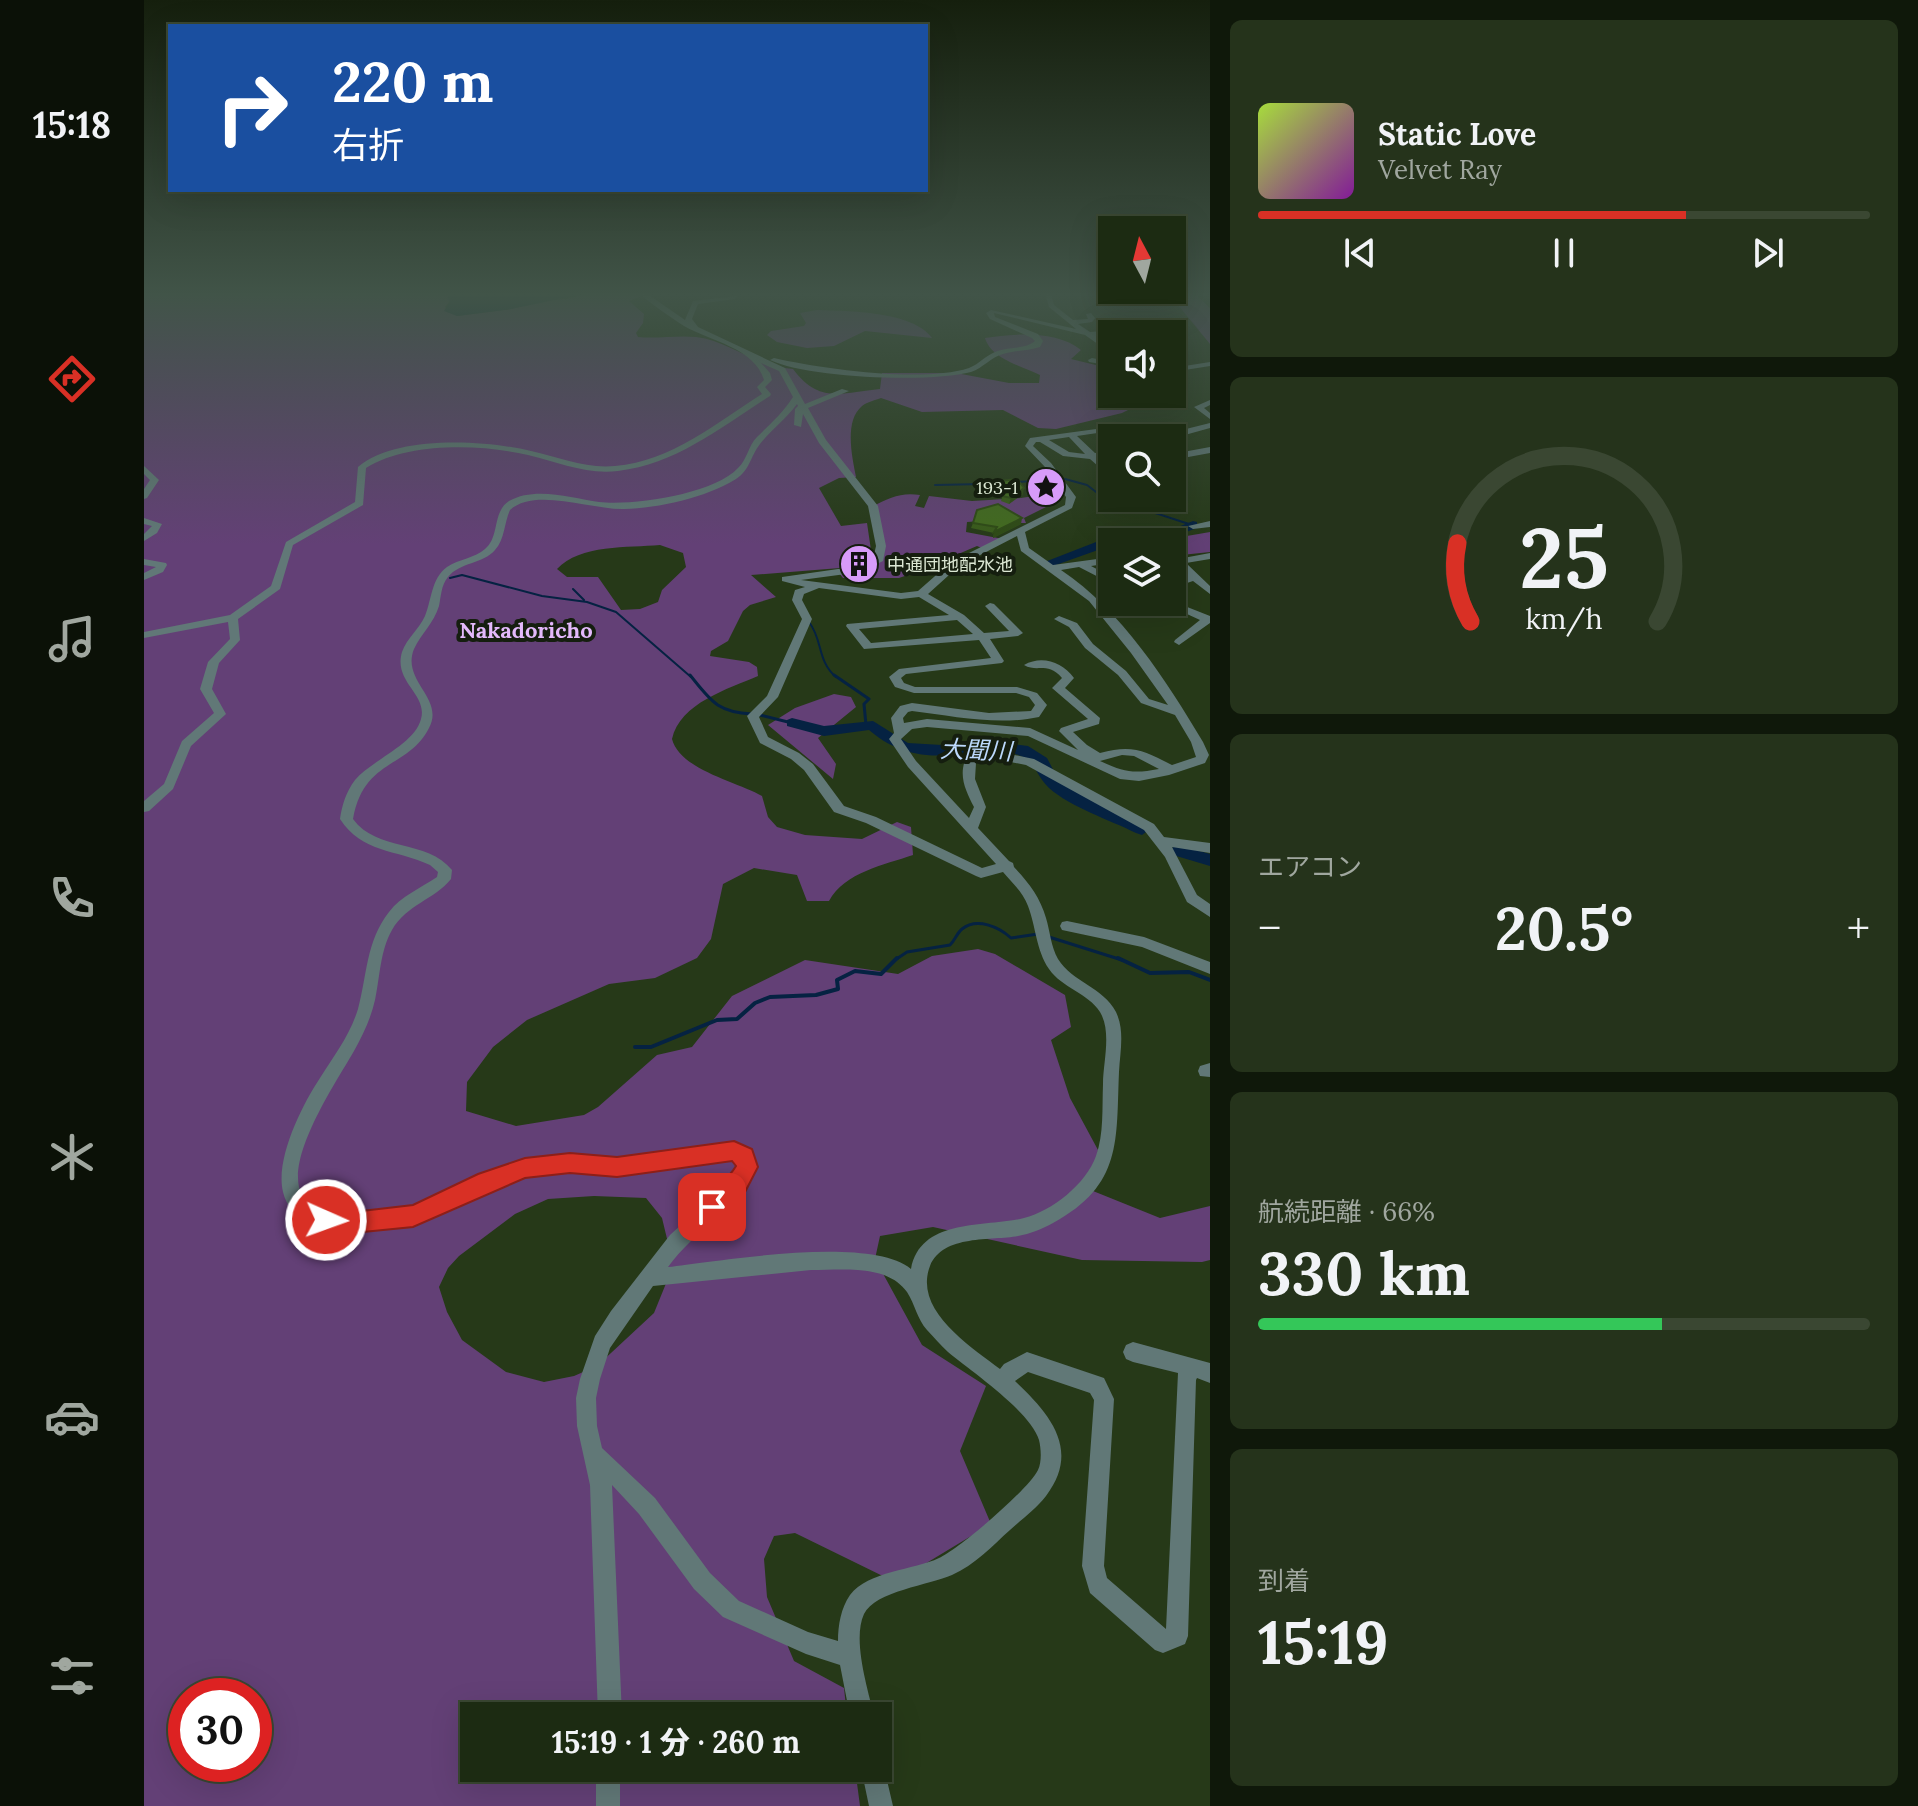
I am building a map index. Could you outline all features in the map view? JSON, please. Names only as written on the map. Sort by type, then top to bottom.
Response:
[{"type":"street","points":[[145,634],[233,618],[276,587],[289,544],[360,503],[362,467],[370,460],[398,452],[451,447],[516,450],[591,471],[650,463],[697,443],[767,394],[761,387],[767,377]]},
{"type":"street","points":[[786,377],[829,450],[873,506],[881,546],[880,556],[872,566],[786,579],[901,596],[921,594],[961,617],[985,638],[998,661],[903,671],[897,674],[896,682],[914,690],[1017,690],[1039,699],[1040,709],[1035,714],[1024,716],[976,718],[912,707],[904,709],[895,722],[898,739],[1036,902],[1050,958],[1058,971],[1101,1002],[1113,1025],[1110,1124],[1104,1159],[1086,1185],[1063,1208],[1033,1224],[949,1237],[933,1245],[918,1274],[917,1290]]},
{"type":"street","points":[[610,1702],[606,1563],[597,1456],[587,1426],[586,1398],[590,1379],[602,1343],[618,1318],[676,1241],[736,1186],[747,1167],[744,1156],[734,1151],[617,1167],[570,1163],[525,1168],[486,1182],[443,1205],[413,1216],[353,1223],[313,1216],[296,1202],[291,1191],[297,1144],[308,1115],[353,1038],[364,1011],[382,932],[396,912],[444,879],[445,870],[439,863],[391,849],[360,835],[346,819],[347,803],[358,784],[418,734],[426,722],[428,709],[404,672],[407,654],[433,610],[435,590],[447,572],[483,555],[496,545],[500,520],[506,509],[522,499],[621,507],[653,504],[682,496],[741,471],[755,444],[799,403],[845,391]]},
{"type":"street","points":[[1210,402],[1198,407],[1210,417]]},
{"type":"street","points":[[798,425],[799,403]]},
{"type":"street","points":[[1186,434],[1210,425]]},
{"type":"street","points":[[921,594],[955,564],[1020,535],[1073,504],[1065,486],[1029,443],[1041,438],[1098,431]]},
{"type":"street","points":[[1070,434],[1098,461]]},
{"type":"street","points":[[1186,434],[1210,449]]},
{"type":"street","points":[[1041,438],[1056,452],[1077,457],[1098,455]]},
{"type":"street","points":[[1079,442],[1098,440]]},
{"type":"street","points":[[1186,454],[1210,449]]},
{"type":"street","points":[[144,469],[155,480],[144,496]]},
{"type":"street","points":[[144,521],[157,524],[154,531],[144,538]]},
{"type":"street","points":[[1193,526],[1210,524]]},
{"type":"street","points":[[898,739],[908,726],[927,723],[1030,732],[1120,775],[1139,777],[1201,760],[1203,755],[1177,712],[1107,613],[1079,587],[1024,549],[1020,535]]},
{"type":"street","points":[[1186,559],[1210,556]]},
{"type":"street","points":[[144,562],[162,565],[159,570],[144,577]]},
{"type":"street","points":[[1049,568],[1098,562]]},
{"type":"street","points":[[1080,564],[1098,574]]},
{"type":"street","points":[[1186,572],[1206,591]]},
{"type":"street","points":[[1186,580],[1192,578]]},
{"type":"street","points":[[820,585],[799,592],[797,600],[807,619],[772,697],[753,716],[758,733],[767,745],[795,756],[824,784],[839,809],[871,820],[981,873],[1008,866]]},
{"type":"street","points":[[961,617],[851,626],[868,647],[1018,633],[990,606]]},
{"type":"street","points":[[1186,610],[1209,619]]},
{"type":"street","points":[[144,808],[169,786],[186,744],[220,714],[206,689],[214,662],[235,640],[233,618]]},
{"type":"street","points":[[1059,619],[1073,625],[1089,646],[1122,673],[1145,701],[1177,712]]},
{"type":"street","points":[[1179,642],[1209,619]]},
{"type":"street","points":[[1030,665],[1044,661],[1064,671],[1068,678],[1058,688],[1095,721],[1065,731],[1083,748],[1099,757],[1125,749],[1134,750],[1171,770]]},
{"type":"street","points":[[972,828],[980,807],[970,783],[967,768],[970,761],[987,755],[1011,756],[1030,762],[1149,827],[1162,841],[1192,898],[1210,912]]},
{"type":"street","points":[[1162,841],[1210,848]]},
{"type":"street","points":[[1067,926],[1144,942],[1210,968]]},
{"type":"street","points":[[649,1278],[821,1262],[877,1263],[899,1270],[917,1290],[930,1321],[1034,1413],[1050,1436],[1051,1463],[1033,1496],[945,1567],[867,1593],[856,1606],[849,1625],[850,1656],[859,1702]]},
{"type":"street","points":[[1133,1352],[1201,1370]]},
{"type":"street","points":[[1001,1383],[1011,1371],[1027,1362],[1097,1385],[1104,1399],[1093,1566],[1098,1585],[1163,1642],[1177,1636],[1186,1377],[1201,1370]]},
{"type":"street","points":[[597,1456],[647,1506],[702,1581],[731,1609],[806,1643],[850,1656]]},
{"type":"street","points":[[608,1782],[608,1806]]},
{"type":"street","points":[[876,1782],[881,1806]]},
{"type":"shaded area","points":[[144,377],[801,377],[822,392],[842,394],[880,389],[881,377],[979,377],[1009,383],[1039,383],[1040,377],[1098,377],[1098,408],[1128,410],[1056,429],[1038,428],[1003,410],[922,412],[881,398],[862,406],[856,413],[851,430],[856,477],[839,478],[819,488],[841,526],[867,523],[872,557],[840,568],[751,575],[776,597],[750,605],[743,611],[728,641],[711,651],[710,656],[749,662],[757,667],[758,676],[720,692],[695,707],[677,726],[672,739],[677,750],[698,767],[762,796],[768,817],[777,827],[805,835],[862,839],[897,822],[911,827],[913,855],[855,876],[829,901],[807,901],[797,875],[754,868],[723,884],[711,939],[697,958],[655,978],[609,984],[527,1020],[493,1047],[467,1082],[466,1111],[516,1126],[584,1115],[598,1107],[657,1055],[692,1047],[732,996],[805,960],[898,974],[932,956],[978,949],[995,954],[1065,995],[1071,1027],[1051,1040],[1070,1098],[1098,1150],[1093,1191],[1160,1218],[1210,1206],[1210,1260],[1202,1262],[1082,1260],[933,1227],[880,1236],[875,1259],[922,1345],[986,1386],[960,1451],[991,1524],[895,1582],[795,1533],[774,1536],[764,1559],[767,1597],[794,1661],[844,1688],[846,1702],[460,1702],[460,1782],[857,1782],[860,1806],[144,1806]],"holes":[[[660,545],[683,553],[686,567],[662,590],[658,602],[640,609],[621,610],[598,577],[567,577],[557,569],[578,555],[591,551]],[[594,1196],[646,1198],[662,1218],[669,1247],[667,1281],[654,1313],[597,1366],[574,1376],[544,1382],[506,1372],[462,1340],[447,1312],[439,1287],[448,1268],[459,1256],[515,1214],[548,1199]]]},
{"type":"shaded area","points":[[1057,486],[1066,487],[1053,490],[1046,507],[1024,518],[1026,523],[1001,523],[997,520],[967,522],[966,532],[1003,539],[984,549],[977,546],[956,555],[957,558],[899,578],[843,578],[838,572],[878,561],[873,506],[890,498],[920,495],[915,506],[924,508],[929,496],[972,501],[1021,498],[1047,494]]},
{"type":"shaded area","points":[[1210,532],[1210,552],[1186,555],[1186,536]]},
{"type":"shaded area","points":[[834,694],[851,697],[856,707],[818,738],[836,764],[833,779],[768,725],[795,708]]},
{"type":"building","points":[[1017,479],[1024,488],[1011,498],[1002,496],[1010,489],[983,491],[983,483]]},
{"type":"building","points":[[998,504],[1022,518],[994,532],[997,527],[973,523],[977,510]]},
{"type":"waterway","points":[[1065,479],[1087,485],[1100,495],[1192,525]]},
{"type":"waterway","points":[[1015,482],[1055,480]]},
{"type":"waterway","points":[[935,485],[983,484]]},
{"type":"waterway","points":[[1048,563],[1113,540],[1170,534],[1193,525]]},
{"type":"waterway","points":[[450,578],[462,575],[542,596],[587,602],[616,612],[691,677]]},
{"type":"waterway","points":[[573,589],[584,600]]},
{"type":"waterway","points":[[809,622],[826,664],[834,675]]},
{"type":"waterway","points":[[690,675],[716,704],[730,711],[752,714]]},
{"type":"waterway","points":[[834,675],[869,699],[864,704],[866,725]]},
{"type":"waterway","points":[[760,715],[792,723]]},
{"type":"waterway","name":"大聞川","points":[[792,723],[824,731],[873,726],[892,742],[906,748],[959,751],[995,747],[1022,750],[1041,762],[1052,782],[1065,791],[1142,829]]},
{"type":"waterway","name":"大聞川","points":[[1179,851],[1210,860]]},
{"type":"waterway","points":[[895,960],[907,952],[950,945],[968,925],[994,927],[1011,938],[1038,934]]},
{"type":"waterway","points":[[1049,937],[1122,960]]},
{"type":"waterway","points":[[1118,958],[1150,973],[1189,972],[1210,980]]},
{"type":"waterway","points":[[635,1047],[651,1047],[717,1020],[737,1019],[755,1003],[770,997],[816,995],[838,989],[837,980],[855,971],[881,974],[895,960]]},
{"type":"place","name":"193-1","points":[[1046,487]]},
{"type":"place","name":"中通団地配水池","points":[[859,564]]},
{"type":"district","name":"Nakadoricho","points":[[526,630]]},
{"type":"route","points":[[326,1220],[353,1223],[413,1216],[443,1205],[486,1182],[525,1168],[570,1163],[617,1167],[734,1151],[744,1156],[747,1167],[736,1186],[712,1207]]}]
